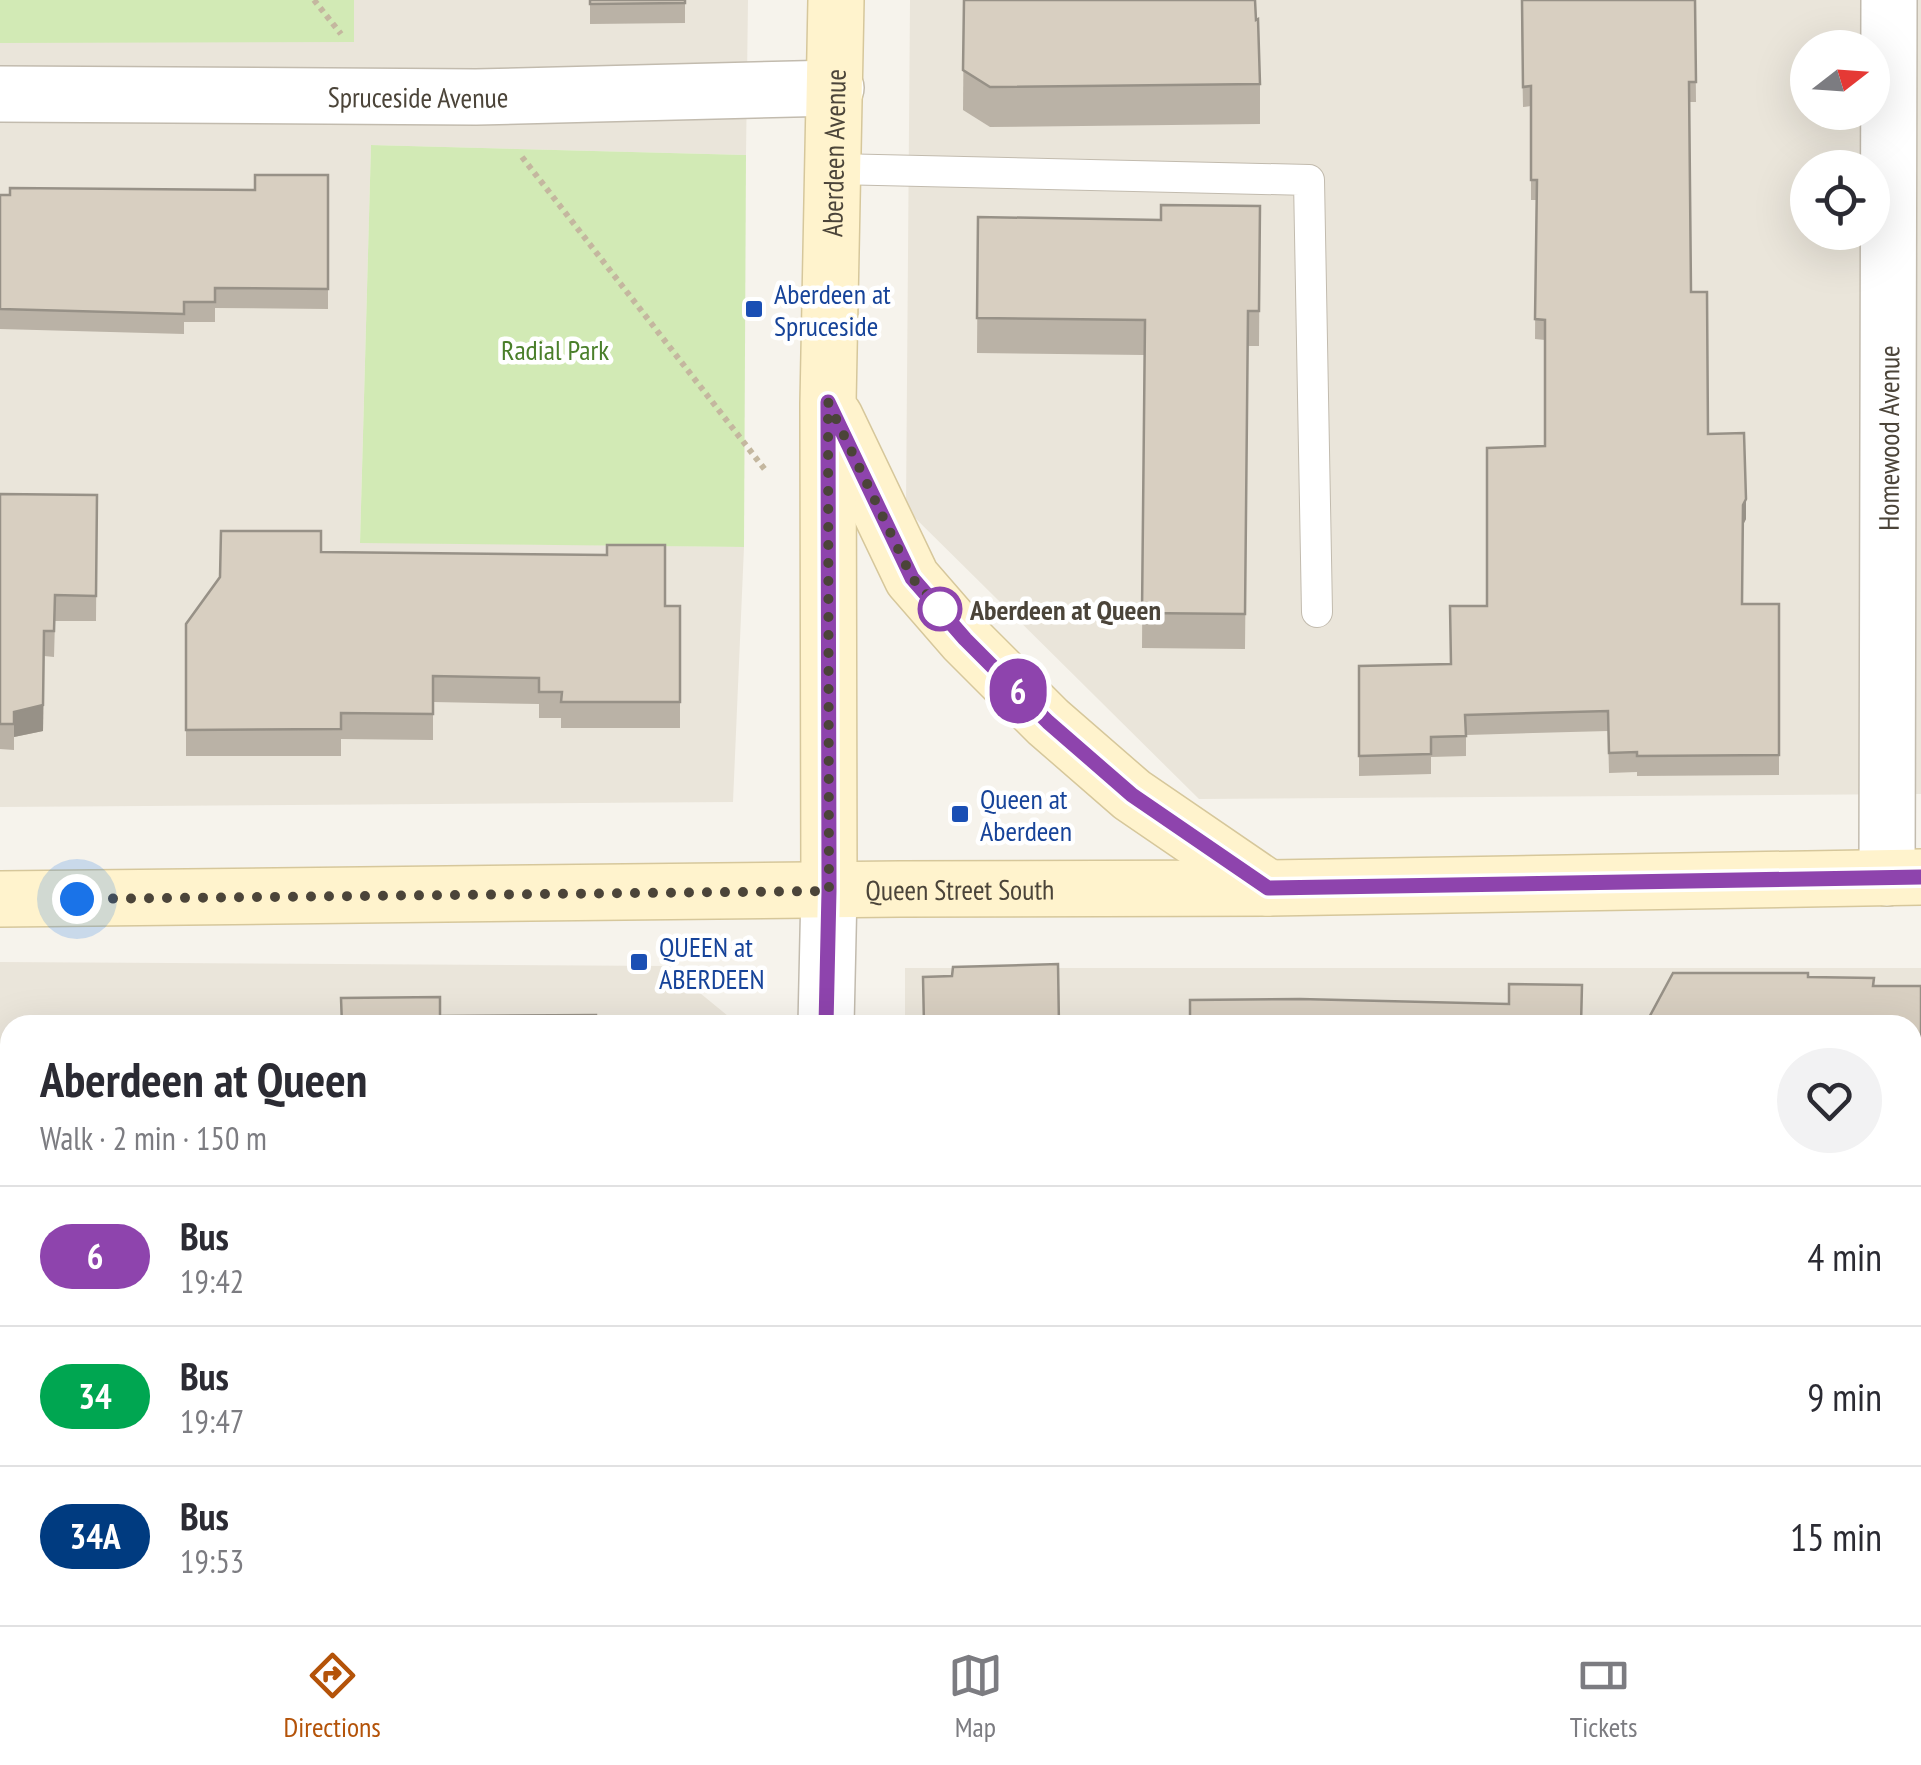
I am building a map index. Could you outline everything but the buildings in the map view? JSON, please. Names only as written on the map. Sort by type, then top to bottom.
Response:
[{"type":"main road","name":"Aberdeen Avenue","points":[[829,891],[828,402],[836,0]]},
{"type":"main road","points":[[828,402],[912,578],[965,639],[1048,722],[1132,795],[1268,888]]},
{"type":"main road","name":"Queen Street South","points":[[0,900],[1268,888],[1904,877]]},
{"type":"street","name":"Homewood Avenue","points":[[1889,0],[1904,877]]},
{"type":"street","name":"Spruceside Avenue","points":[[0,94],[476,97],[836,88]]},
{"type":"street","name":"Aberdeen Avenue","points":[[826,1015],[829,891]]},
{"type":"lane","points":[[835,169],[1309,180],[1317,612]]},
{"type":"path","points":[[476,97],[768,473]]},
{"type":"shaded area","points":[[0,0],[748,0],[746,155],[371,145],[360,542],[744,547],[733,802],[0,807]]},
{"type":"shaded area","points":[[910,0],[1921,0],[1921,794],[1199,799],[906,509]]},
{"type":"shaded area","points":[[0,962],[667,966],[727,1015],[0,1015]]},
{"type":"shaded area","points":[[905,968],[1921,968],[1921,1015],[905,1015]]},
{"type":"green space","points":[[0,0],[354,0],[354,42],[0,43]]},
{"type":"green space","name":"Radial Park","points":[[371,145],[746,155],[744,547],[360,543]]},
{"type":"bus line","name":"6","points":[[826,1015],[828,402],[912,578],[965,639],[1048,722],[1132,795],[1268,888],[1921,877]]},
{"type":"place","name":"Aberdeen at Spruceside","points":[[754,309]]},
{"type":"place","name":"Aberdeen at Queen","points":[[940,609]]},
{"type":"place","name":"Queen at Aberdeen","points":[[960,814]]},
{"type":"place","name":"QUEEN at ABERDEEN","points":[[639,962]]},
{"type":"route","points":[[77,899],[829,891],[828,402],[912,578],[943,612],[940,609]]}]
